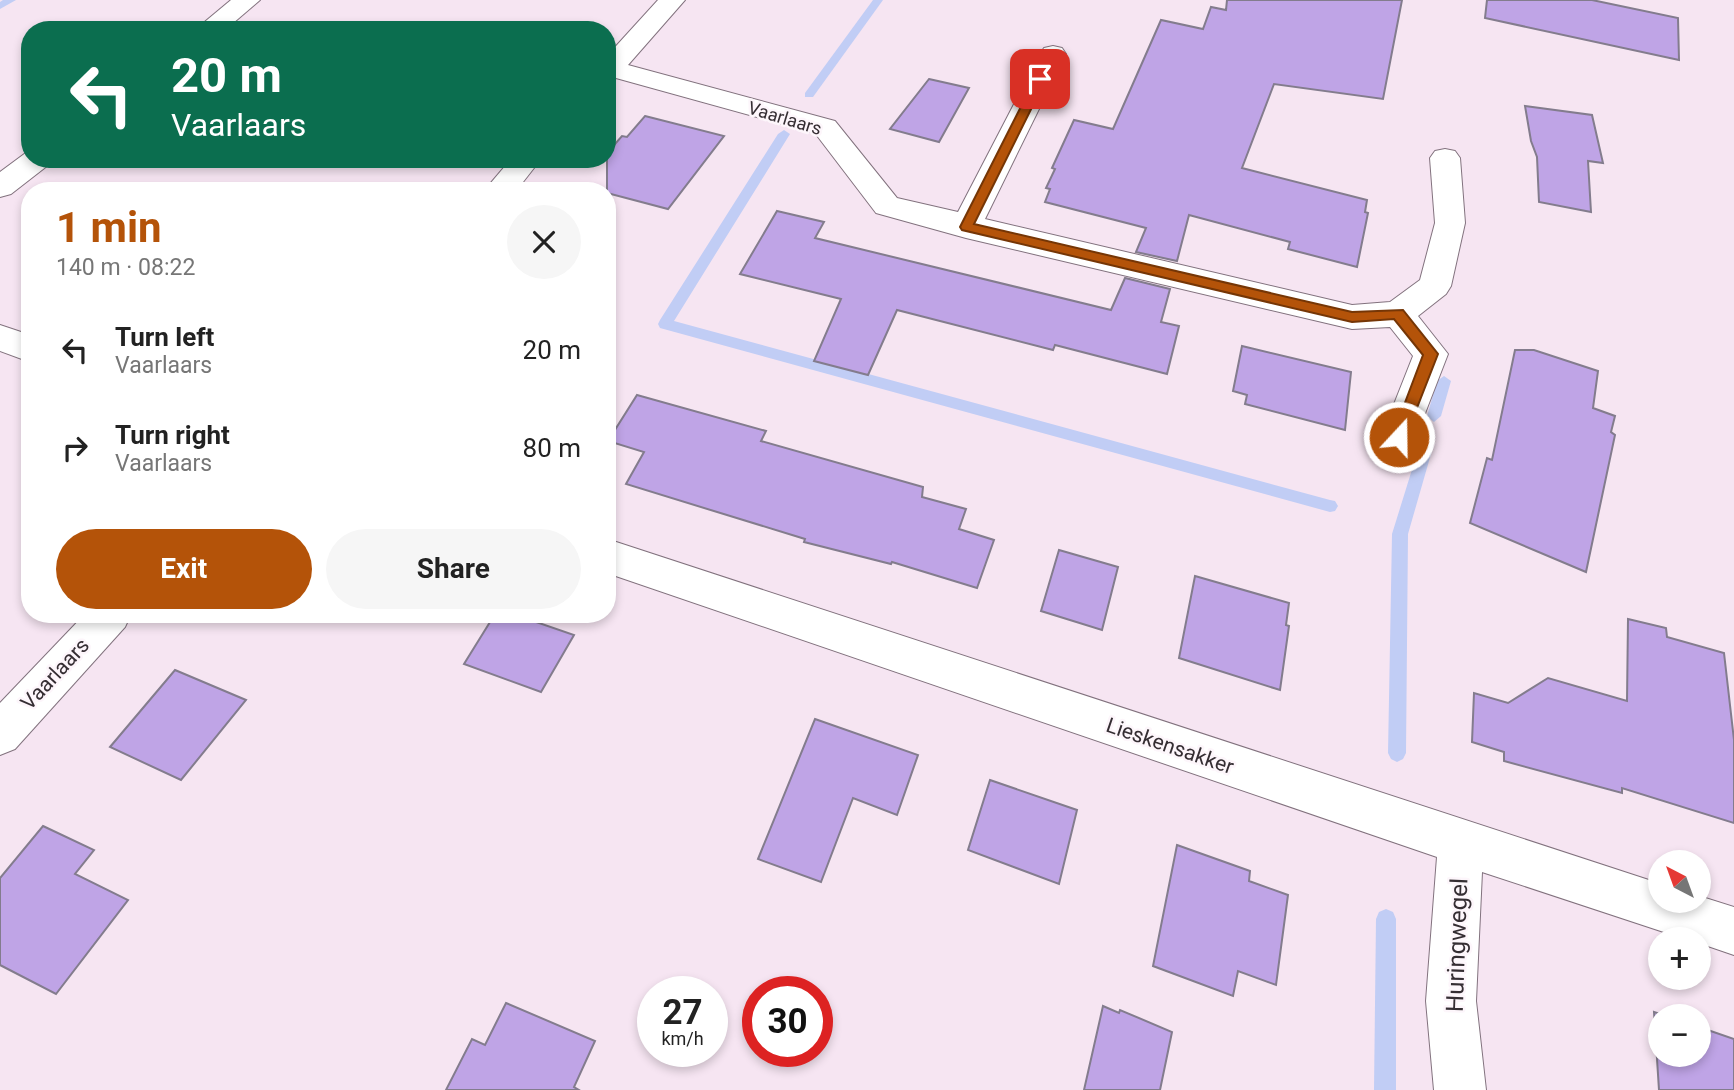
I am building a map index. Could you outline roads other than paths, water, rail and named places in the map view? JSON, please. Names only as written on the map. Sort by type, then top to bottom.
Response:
[{"type":"street","points":[[220,21],[247,0]]},
{"type":"street","name":"Vaarlaars","points":[[616,62],[672,0]]},
{"type":"street","points":[[966,227],[1053,54]]},
{"type":"street","name":"Vaarlaars","points":[[616,72],[825,127],[887,206],[1352,317],[1398,314]]},
{"type":"street","points":[[1399,437],[1431,354],[1398,314],[1436,286],[1450,223],[1445,158]]},
{"type":"street","points":[[0,187],[25,168]]},
{"type":"street","points":[[507,182],[519,168]]},
{"type":"street","points":[[0,337],[21,345]]},
{"type":"street","name":"Lieskensakker","points":[[616,559],[1734,931]]},
{"type":"street","name":"Vaarlaars","points":[[0,734],[103,623]]},
{"type":"street","name":"Huringwegel","points":[[1460,1090],[1451,1001],[1461,842]]},
{"type":"waterway","points":[[0,6],[11,0]]},
{"type":"waterway","points":[[809,95],[878,0]]},
{"type":"waterway","points":[[784,134],[665,324],[1330,506]]},
{"type":"waterway","points":[[1434,416],[1444,381]]},
{"type":"waterway","points":[[1397,753],[1400,534],[1426,447]]},
{"type":"waterway","points":[[1385,1090],[1386,919]]}]
